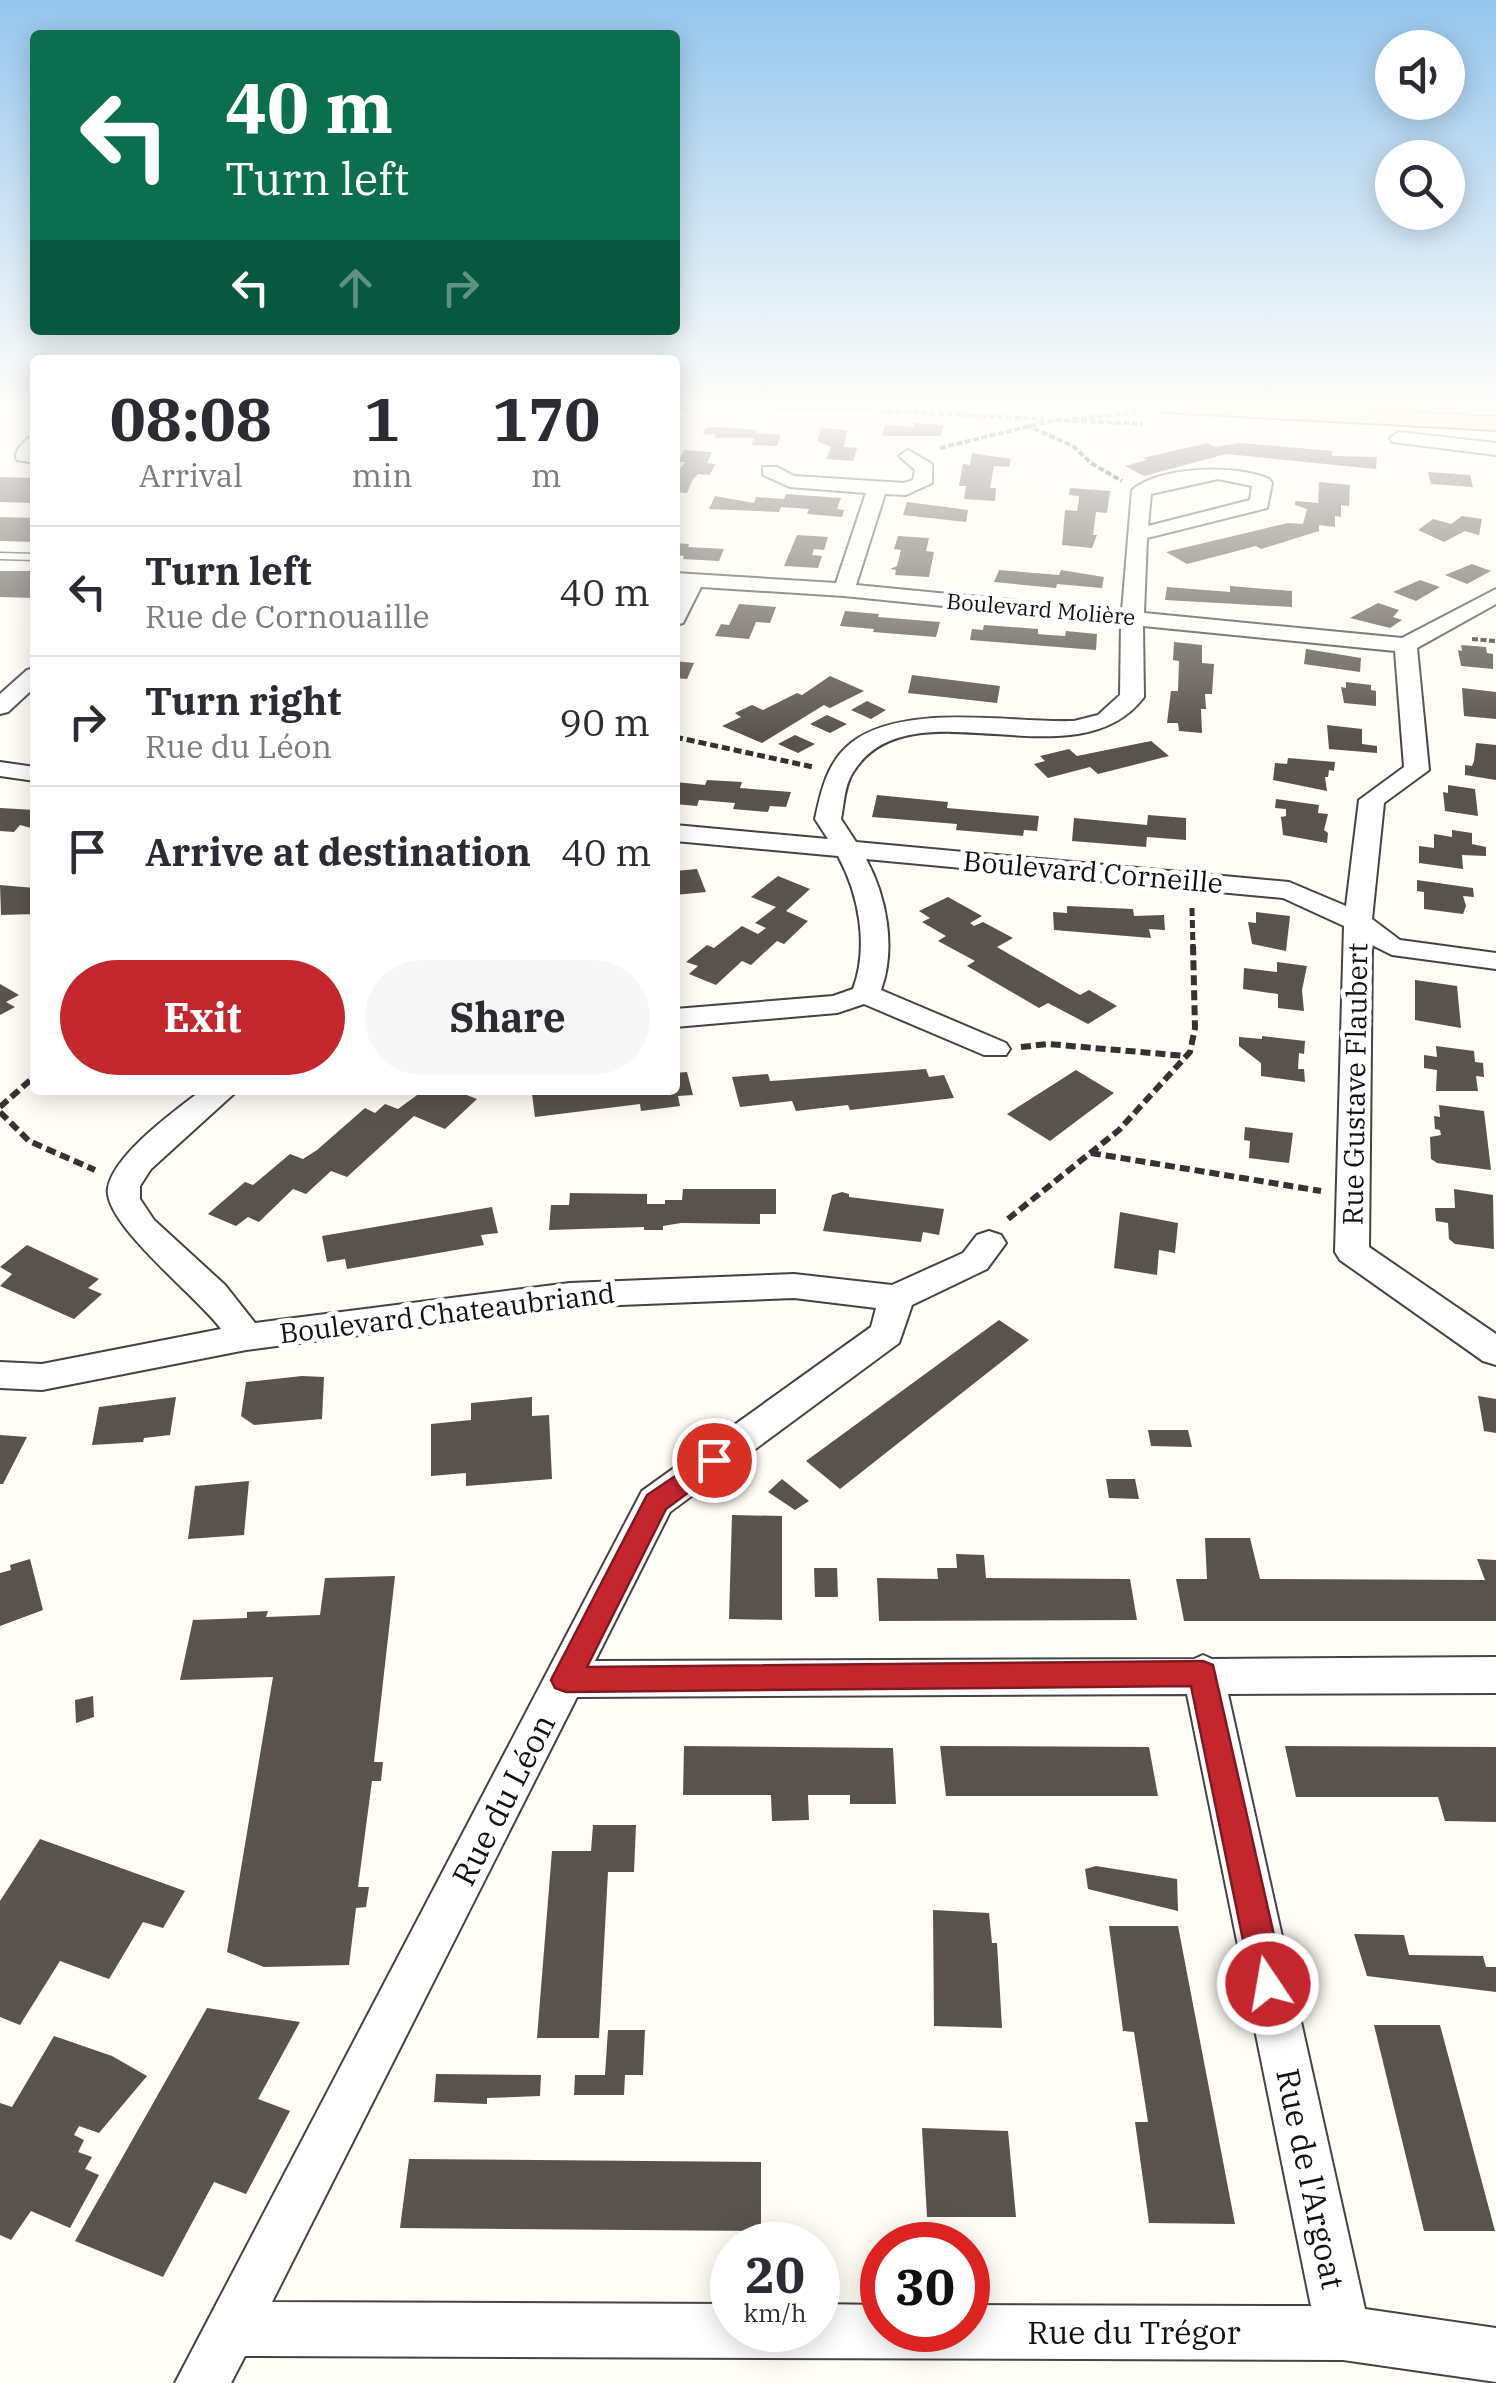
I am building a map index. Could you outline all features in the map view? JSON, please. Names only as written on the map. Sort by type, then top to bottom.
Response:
[{"type":"street","points":[[844,590],[869,514]]},
{"type":"street","points":[[865,994],[874,967],[861,875],[828,820],[839,772],[862,747],[901,730],[947,724],[1060,730],[1106,722],[1132,697],[1139,514]]},
{"type":"street","points":[[1136,534],[1168,530],[1224,514]]},
{"type":"street","name":"Boulevard Molière","points":[[684,580],[844,590],[1406,644]]},
{"type":"street","points":[[1406,644],[1496,595]]},
{"type":"street","name":"Rue Gustave Flaubert","points":[[1406,644],[1417,770],[1372,800],[1358,922],[1352,1252],[1496,1352]]},
{"type":"street","points":[[0,707],[30,680]]},
{"type":"street","points":[[0,769],[30,773]]},
{"type":"street","name":"Boulevard Corneille","points":[[680,834],[1289,890],[1358,922],[1392,947],[1496,961]]},
{"type":"street","points":[[680,1018],[837,1004],[865,994],[995,1050]]},
{"type":"street","points":[[217,1095],[164,1138],[124,1186],[125,1204],[134,1218],[214,1295],[246,1337]]},
{"type":"street","points":[[896,1298],[976,1260],[989,1244]]},
{"type":"street","name":"Boulevard Chateaubriand","points":[[0,1375],[42,1376],[246,1337],[570,1295],[794,1286],[896,1298]]},
{"type":"street","name":"Rue du Léon","points":[[202,2383],[656,1502],[886,1334],[896,1298]]},
{"type":"street","name":"Rue de l'Argoat","points":[[1203,1674],[1342,2334]]},
{"type":"street","points":[[566,1680],[1496,1674]]},
{"type":"street","name":"Rue du Trégor","points":[[230,2329],[1342,2334],[1496,2355]]},
{"type":"lane","points":[[0,556],[30,557]]},
{"type":"path","points":[[680,737],[839,772]]},
{"type":"path","points":[[989,1244],[1011,1215],[1119,1130],[1186,1056],[1196,1028],[1191,941],[1193,882]]},
{"type":"path","points":[[995,1050],[1048,1044],[1186,1056]]},
{"type":"path","points":[[30,1081],[0,1110],[5,1124],[46,1150],[124,1186]]},
{"type":"path","points":[[1090,1153],[1354,1196]]},
{"type":"building","points":[[903,514],[967,514],[966,522]]},
{"type":"building","points":[[1065,514],[1096,514],[1093,535],[1097,535],[1092,548],[1062,545]]},
{"type":"building","points":[[1306,514],[1341,514],[1335,516],[1335,527],[1319,525],[1319,531],[1261,549],[1256,546],[1187,564],[1166,552],[1288,523],[1303,524]]},
{"type":"building","points":[[1462,516],[1482,519],[1479,535],[1465,531],[1444,542],[1418,530],[1433,519],[1451,524]]},
{"type":"building","points":[[0,517],[30,518],[30,542],[0,541]]},
{"type":"building","points":[[797,535],[828,537],[824,550],[814,549],[812,555],[822,556],[818,568],[784,566]]},
{"type":"building","points":[[898,536],[929,538],[926,551],[934,552],[929,577],[895,575],[896,570],[890,569],[897,566],[901,550],[894,549]]},
{"type":"building","points":[[680,543],[724,549],[719,561],[683,559],[680,556]]},
{"type":"building","points":[[1472,564],[1491,571],[1467,584],[1445,575]]},
{"type":"building","points":[[999,570],[1059,575],[1061,570],[1104,577],[1102,588],[1057,584],[1056,588],[994,582]]},
{"type":"building","points":[[0,571],[30,571],[30,598],[0,597]]},
{"type":"building","points":[[1420,580],[1440,587],[1416,601],[1393,592]]},
{"type":"building","points":[[1230,586],[1292,591],[1292,607],[1165,600],[1167,587],[1230,592]]},
{"type":"building","points":[[1378,603],[1399,610],[1393,617],[1402,620],[1390,628],[1350,618]]},
{"type":"building","points":[[739,604],[776,607],[770,623],[756,622],[749,639],[715,636],[721,624],[729,625]]},
{"type":"building","points":[[845,611],[940,622],[936,637],[873,632],[874,629],[840,626]]},
{"type":"building","points":[[984,625],[1038,629],[1038,634],[1049,635],[1065,636],[1066,631],[1097,634],[1096,650],[970,640],[972,629],[983,630]]},
{"type":"building","points":[[1174,642],[1202,645],[1202,663],[1214,664],[1212,694],[1205,694],[1206,709],[1201,709],[1202,733],[1179,731],[1178,723],[1167,723],[1171,691],[1178,691],[1179,661],[1173,660]]},
{"type":"building","points":[[1461,645],[1486,647],[1487,653],[1493,654],[1493,669],[1461,666]]},
{"type":"building","points":[[1306,649],[1361,658],[1360,672],[1304,664]]},
{"type":"building","points":[[680,662],[694,663],[687,679],[680,678]]},
{"type":"building","points":[[912,675],[1000,686],[997,703],[908,693]]},
{"type":"building","points":[[830,676],[864,691],[830,708],[824,705],[762,743],[722,726],[741,717],[735,713],[752,705],[763,710],[797,693],[802,695]]},
{"type":"building","points":[[1346,682],[1371,685],[1371,690],[1376,691],[1376,706],[1344,703],[1341,687],[1346,688]]},
{"type":"building","points":[[1462,688],[1496,692],[1496,719],[1464,716]]},
{"type":"building","points":[[867,701],[886,710],[871,719],[851,710]]},
{"type":"building","points":[[827,715],[847,724],[830,733],[810,724]]},
{"type":"building","points":[[1327,725],[1362,729],[1362,744],[1377,746],[1377,753],[1329,749]]},
{"type":"building","points":[[795,735],[815,744],[798,753],[778,744]]},
{"type":"building","points":[[1151,741],[1169,756],[1098,774],[1090,767],[1048,778],[1034,764],[1045,761],[1040,756],[1069,749],[1077,756]]},
{"type":"building","points":[[1476,743],[1496,745],[1496,780],[1465,775],[1465,765],[1472,766],[1474,761]]},
{"type":"building","points":[[1288,758],[1335,762],[1334,771],[1329,770],[1325,777],[1327,791],[1273,780],[1275,763],[1287,764]]},
{"type":"building","points":[[707,780],[742,782],[740,788],[791,792],[786,807],[770,806],[768,812],[733,809],[735,803],[699,800],[697,806],[680,804],[680,782],[705,785]]},
{"type":"building","points":[[1448,785],[1475,789],[1478,816],[1445,811],[1443,792],[1448,793]]},
{"type":"building","points":[[877,795],[948,802],[947,808],[1039,816],[1037,831],[1024,830],[1023,836],[956,830],[957,824],[872,817]]},
{"type":"building","points":[[1276,799],[1319,805],[1318,813],[1328,814],[1324,830],[1328,833],[1327,843],[1283,835],[1281,817],[1286,816],[1286,809],[1275,808]]},
{"type":"building","points":[[0,808],[30,810],[30,828],[20,825],[14,832],[0,831]]},
{"type":"building","points":[[1148,815],[1186,818],[1186,840],[1147,837],[1146,847],[1072,841],[1074,818],[1147,825]]},
{"type":"building","points":[[1452,830],[1472,833],[1472,844],[1486,847],[1486,856],[1462,855],[1463,869],[1419,863],[1419,846],[1434,848],[1434,834],[1452,837]]},
{"type":"building","points":[[697,869],[706,892],[680,895],[680,871]]},
{"type":"building","points":[[778,876],[810,889],[786,911],[808,921],[784,944],[777,941],[751,965],[742,961],[716,985],[689,974],[698,966],[686,962],[707,945],[714,948],[742,926],[758,934],[766,928],[755,923],[776,907],[751,897]]},
{"type":"building","points":[[1417,880],[1473,888],[1474,897],[1463,896],[1463,914],[1424,909],[1424,892],[1417,891]]},
{"type":"building","points":[[0,885],[30,888],[30,914],[1,915]]},
{"type":"building","points":[[948,897],[982,916],[970,923],[974,926],[983,922],[1013,938],[997,947],[1080,995],[1089,990],[1117,1006],[1088,1024],[1048,1003],[1039,1008],[967,966],[975,961],[938,941],[946,936],[922,922],[930,918],[919,911]]},
{"type":"building","points":[[1067,906],[1133,909],[1134,916],[1164,915],[1165,930],[1149,929],[1151,938],[1054,930],[1053,912],[1067,913]]},
{"type":"building","points":[[1256,912],[1290,916],[1286,951],[1252,944],[1248,922],[1256,923]]},
{"type":"building","points":[[1277,962],[1307,966],[1302,990],[1304,1011],[1278,1008],[1278,994],[1243,989],[1244,968],[1277,972]]},
{"type":"building","points":[[1415,980],[1457,986],[1461,1028],[1415,1020]]},
{"type":"building","points":[[0,984],[19,995],[6,1002],[15,1007],[0,1015]]},
{"type":"building","points":[[1239,1037],[1305,1041],[1298,1069],[1304,1069],[1305,1082],[1261,1076],[1261,1063],[1239,1046]]},
{"type":"building","points":[[1436,1046],[1474,1051],[1475,1062],[1483,1063],[1484,1077],[1476,1076],[1478,1091],[1436,1091],[1437,1070],[1424,1068],[1424,1055],[1437,1057]]},
{"type":"building","points":[[926,1069],[929,1077],[944,1075],[954,1098],[850,1110],[848,1105],[796,1111],[792,1101],[740,1107],[732,1077],[768,1074],[770,1081]]},
{"type":"building","points":[[1076,1070],[1114,1093],[1050,1141],[1007,1114]]},
{"type":"building","points":[[687,1072],[693,1095],[678,1096],[680,1106],[641,1111],[640,1104],[535,1117],[532,1095],[680,1095],[680,1073]]},
{"type":"building","points":[[417,1095],[467,1095],[477,1099],[445,1129],[414,1116],[347,1177],[331,1171],[306,1194],[293,1189],[259,1222],[248,1217],[236,1226],[208,1214],[245,1182],[253,1185],[290,1154],[303,1159],[317,1150],[365,1108],[375,1113],[385,1104],[398,1109]]},
{"type":"building","points":[[1439,1105],[1484,1111],[1491,1170],[1431,1159],[1430,1137],[1441,1135],[1435,1129],[1434,1116],[1440,1117]]},
{"type":"building","points":[[1245,1127],[1293,1133],[1289,1163],[1249,1158],[1250,1141],[1244,1140]]},
{"type":"building","points":[[683,1189],[776,1189],[776,1214],[760,1214],[760,1224],[681,1223],[663,1226],[663,1230],[549,1230],[551,1205],[569,1205],[570,1193],[647,1194],[647,1204],[665,1204],[665,1200],[682,1200]]},
{"type":"building","points":[[1454,1189],[1493,1195],[1494,1249],[1455,1244],[1449,1239],[1448,1223],[1436,1221],[1435,1208],[1455,1208]]},
{"type":"building","points":[[842,1192],[849,1197],[944,1209],[939,1235],[923,1232],[921,1242],[823,1231],[832,1195]]},
{"type":"building","points":[[492,1207],[498,1233],[481,1235],[484,1245],[347,1269],[345,1259],[327,1262],[322,1236]]},
{"type":"building","points":[[1120,1212],[1178,1223],[1175,1253],[1159,1250],[1157,1275],[1114,1268]]},
{"type":"building","points":[[27,1245],[99,1279],[88,1288],[102,1294],[74,1319],[0,1286],[12,1274],[0,1267]]},
{"type":"building","points":[[999,1320],[1029,1340],[840,1489],[806,1461]]},
{"type":"building","points":[[324,1377],[322,1419],[254,1425],[241,1416],[246,1382]]},
{"type":"building","points":[[1478,1396],[1496,1399],[1496,1433],[1484,1431]]},
{"type":"building","points":[[176,1397],[170,1435],[144,1438],[143,1442],[92,1445],[99,1407]]},
{"type":"building","points":[[532,1397],[532,1416],[549,1415],[552,1479],[466,1486],[466,1473],[431,1476],[431,1424],[471,1420],[471,1403]]},
{"type":"building","points":[[1148,1430],[1188,1430],[1192,1447],[1151,1446]]},
{"type":"building","points":[[0,1435],[27,1437],[3,1484],[0,1484]]},
{"type":"building","points":[[782,1479],[809,1501],[795,1510],[768,1492]]},
{"type":"building","points":[[1106,1479],[1135,1479],[1139,1499],[1109,1498]]},
{"type":"building","points":[[249,1481],[244,1535],[188,1539],[195,1486]]},
{"type":"building","points":[[732,1515],[782,1516],[782,1620],[729,1619]]},
{"type":"building","points":[[1205,1538],[1250,1538],[1260,1579],[1485,1580],[1477,1559],[1496,1560],[1496,1621],[1184,1621],[1176,1579],[1207,1579]]},
{"type":"building","points":[[956,1554],[984,1555],[986,1578],[1130,1579],[1137,1620],[879,1621],[877,1578],[938,1579],[937,1568],[957,1568]]},
{"type":"building","points":[[30,1559],[43,1610],[0,1626],[0,1573],[11,1570],[10,1565]]},
{"type":"building","points":[[814,1568],[837,1568],[838,1597],[815,1597]]},
{"type":"building","points":[[395,1576],[374,1762],[383,1762],[381,1781],[372,1781],[358,1887],[369,1887],[366,1907],[356,1908],[349,1965],[264,1967],[227,1952],[273,1677],[180,1680],[193,1620],[247,1618],[247,1612],[268,1611],[266,1617],[320,1615],[325,1578]]},
{"type":"building","points":[[93,1696],[94,1717],[76,1723],[75,1700]]},
{"type":"building","points":[[684,1746],[893,1748],[896,1804],[850,1804],[850,1795],[808,1795],[809,1820],[772,1821],[771,1795],[683,1795]]},
{"type":"building","points":[[940,1746],[1149,1747],[1158,1796],[946,1796]]},
{"type":"building","points":[[1285,1746],[1496,1747],[1496,1822],[1445,1821],[1438,1797],[1296,1797]]},
{"type":"building","points":[[593,1825],[636,1825],[634,1872],[608,1872],[599,2038],[537,2038],[552,1851],[591,1851]]},
{"type":"building","points":[[40,1839],[185,1891],[163,1928],[143,1922],[109,1979],[60,1961],[20,2025],[0,2017],[0,1901]]},
{"type":"building","points":[[1096,1866],[1177,1879],[1178,1911],[1088,1889],[1085,1869]]},
{"type":"building","points":[[933,1910],[989,1913],[992,1943],[997,1943],[1002,2028],[934,2026]]},
{"type":"building","points":[[1109,1926],[1178,1926],[1235,2224],[1149,2223],[1135,2122],[1148,2122],[1134,2032],[1123,2031]]},
{"type":"building","points":[[1354,1934],[1404,1935],[1409,1955],[1483,1956],[1486,1967],[1496,1967],[1496,1992],[1367,1976]]},
{"type":"building","points":[[207,2008],[300,2022],[258,2099],[290,2111],[246,2194],[214,2182],[163,2277],[75,2241]]},
{"type":"building","points":[[1374,2025],[1440,2025],[1495,2231],[1424,2231]]},
{"type":"building","points":[[608,2030],[645,2030],[643,2075],[625,2075],[624,2095],[574,2095],[575,2075],[605,2075]]},
{"type":"building","points":[[54,2036],[112,2056],[147,2076],[99,2133],[79,2126],[74,2135],[84,2140],[78,2152],[92,2157],[85,2169],[99,2175],[70,2228],[31,2211],[11,2240],[0,2235],[0,2103],[12,2107]]},
{"type":"building","points":[[436,2074],[541,2075],[540,2096],[487,2098],[487,2104],[434,2102]]},
{"type":"building","points":[[922,2128],[1008,2131],[1016,2217],[927,2217]]},
{"type":"building","points":[[409,2159],[761,2162],[761,2222],[710,2222],[710,2231],[400,2228]]},
{"type":"route","points":[[714,1460],[656,1502],[566,1680],[1203,1674],[1268,1984]]}]
